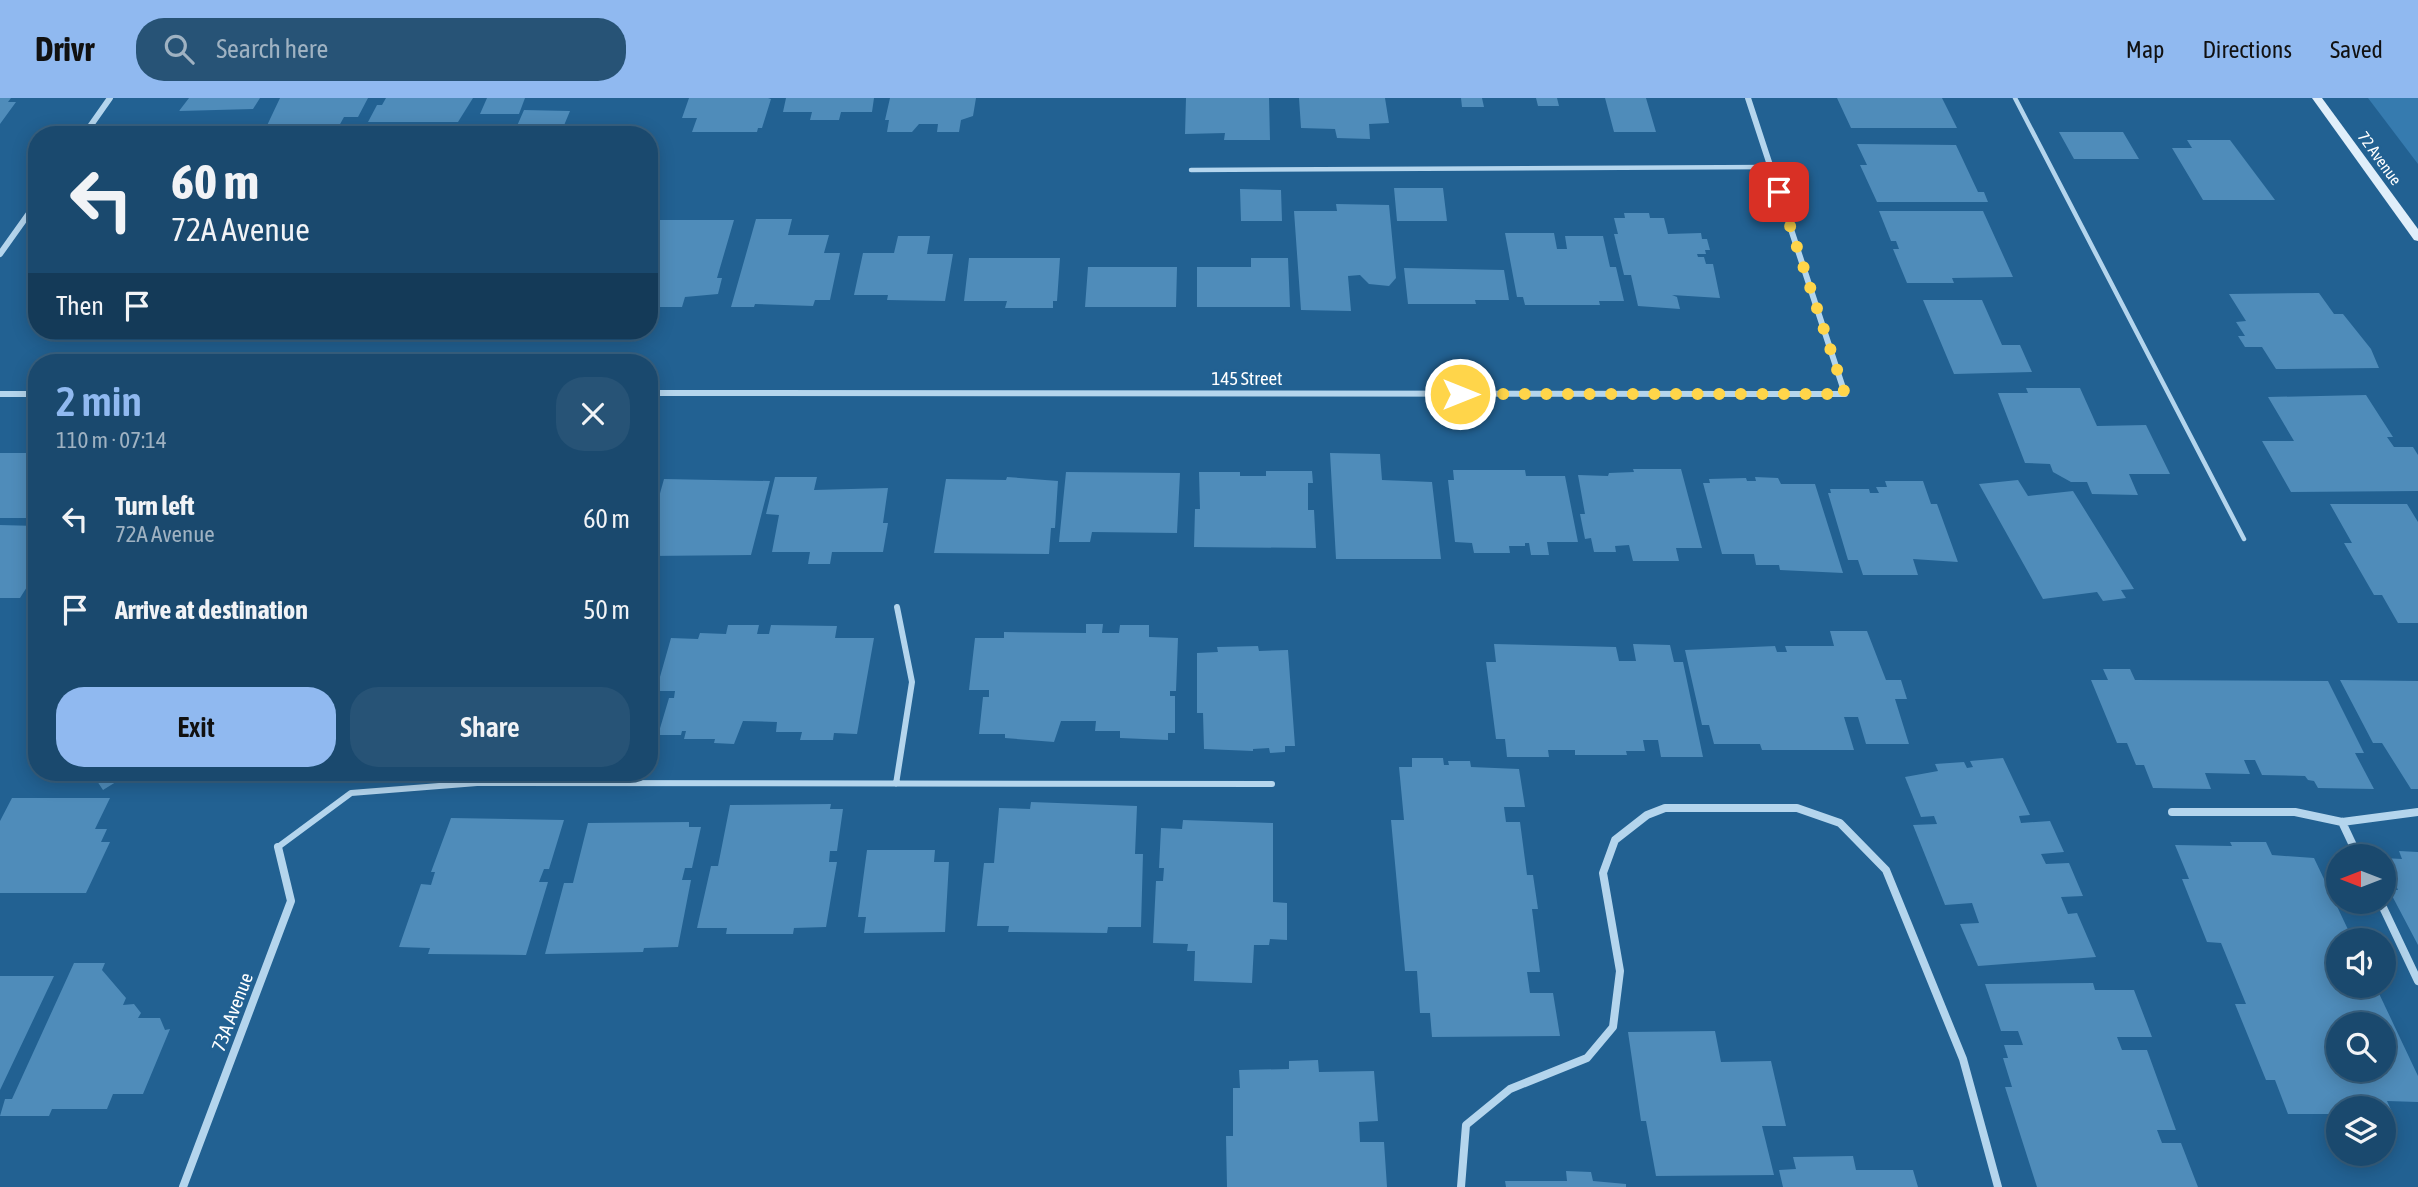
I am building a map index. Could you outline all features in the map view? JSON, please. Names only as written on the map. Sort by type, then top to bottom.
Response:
[{"type":"main road","name":"72 Avenue","points":[[2318,98],[2418,237]]},
{"type":"street","points":[[90,126],[110,98]]},
{"type":"street","points":[[1748,98],[1770,167]]},
{"type":"street","name":"145 Street","points":[[658,393],[1845,394],[1770,167]]},
{"type":"street","points":[[0,254],[28,215]]},
{"type":"street","points":[[0,394],[28,394]]},
{"type":"street","points":[[1461,1187],[1466,1125],[1510,1089],[1587,1058],[1613,1027],[1620,971],[1603,873],[1615,840],[1647,815],[1665,808],[1797,808],[1840,823],[1886,870],[1963,1059],[1998,1187]]},
{"type":"street","points":[[2172,812],[2295,812],[2342,822],[2418,812]]},
{"type":"street","points":[[2342,822],[2352,844]]},
{"type":"street","name":"73A Avenue","points":[[183,1187],[292,901],[278,847]]},
{"type":"street","points":[[2386,914],[2418,981]]},
{"type":"lane","points":[[2015,98],[2244,539]]},
{"type":"lane","points":[[1191,170],[1770,167]]},
{"type":"lane","points":[[896,784],[912,682],[897,607]]},
{"type":"lane","points":[[278,847],[351,793],[477,783],[1272,784]]},
{"type":"shaded area","points":[[2368,98],[2418,98],[2418,164]]},
{"type":"building","points":[[0,98],[11,98],[8,102],[16,102],[0,124]]},
{"type":"building","points":[[189,98],[260,98],[253,109],[179,111]]},
{"type":"building","points":[[280,98],[368,98],[358,117],[344,117],[339,126],[267,126]]},
{"type":"building","points":[[386,98],[473,98],[458,122],[368,122],[377,105],[382,105]]},
{"type":"building","points":[[487,98],[525,98],[519,114],[480,114]]},
{"type":"building","points":[[689,98],[771,99],[762,128],[758,128],[757,132],[692,132],[697,118],[682,118]]},
{"type":"building","points":[[786,98],[874,98],[872,112],[841,112],[839,120],[810,120],[812,112],[783,112]]},
{"type":"building","points":[[890,98],[976,98],[973,116],[961,120],[959,132],[937,132],[938,124],[919,124],[912,132],[887,132],[889,120],[885,120]]},
{"type":"building","points":[[1186,98],[1269,98],[1270,140],[1224,140],[1225,133],[1185,134]]},
{"type":"building","points":[[1299,98],[1385,98],[1389,123],[1369,124],[1370,139],[1337,138],[1335,129],[1301,128]]},
{"type":"building","points":[[1461,98],[1482,98],[1484,107],[1462,107]]},
{"type":"building","points":[[1536,98],[1557,98],[1559,106],[1538,106]]},
{"type":"building","points":[[1605,98],[1646,98],[1656,132],[1614,132]]},
{"type":"building","points":[[1837,98],[1942,98],[1957,128],[1851,128]]},
{"type":"building","points":[[524,110],[570,111],[564,126],[517,126]]},
{"type":"building","points":[[2059,132],[2123,132],[2139,159],[2074,159]]},
{"type":"building","points":[[2187,140],[2230,140],[2275,200],[2203,200],[2172,148],[2192,148]]},
{"type":"building","points":[[1857,144],[1956,145],[1978,192],[1984,192],[1988,202],[1877,202],[1860,165],[1867,165]]},
{"type":"building","points":[[1394,188],[1443,188],[1447,221],[1397,221]]},
{"type":"building","points":[[1240,189],[1281,190],[1282,221],[1241,221]]},
{"type":"building","points":[[1336,204],[1389,205],[1396,278],[1389,286],[1369,284],[1360,275],[1348,276],[1351,311],[1301,310],[1294,211],[1337,211]]},
{"type":"building","points":[[1879,211],[1983,211],[2013,277],[1952,278],[1954,283],[1907,283],[1893,249],[1899,249],[1896,241],[1891,241]]},
{"type":"building","points":[[1624,213],[1649,213],[1650,218],[1664,218],[1668,234],[1701,233],[1702,239],[1707,239],[1710,250],[1705,250],[1706,254],[1697,254],[1698,257],[1704,257],[1706,264],[1713,264],[1720,298],[1672,295],[1677,297],[1680,309],[1638,306],[1631,275],[1624,275],[1614,234],[1618,234],[1614,218],[1625,218]]},
{"type":"building","points":[[756,219],[792,219],[788,235],[829,235],[824,253],[840,253],[830,300],[815,300],[813,306],[755,304],[754,307],[731,307]]},
{"type":"building","points":[[658,220],[734,220],[717,278],[722,278],[718,294],[685,297],[682,307],[658,307]]},
{"type":"building","points":[[1505,233],[1554,233],[1557,249],[1567,249],[1565,236],[1603,236],[1610,267],[1616,267],[1624,301],[1599,301],[1600,305],[1525,305],[1523,297],[1517,297]]},
{"type":"building","points":[[898,236],[930,236],[927,254],[953,254],[945,301],[887,300],[888,295],[854,295],[863,253],[894,253]]},
{"type":"building","points":[[969,258],[1060,258],[1057,301],[1053,301],[1053,308],[1005,308],[1007,301],[964,301]]},
{"type":"building","points":[[1251,258],[1288,258],[1290,307],[1197,307],[1197,267],[1251,267]]},
{"type":"building","points":[[1088,267],[1177,267],[1176,307],[1085,307]]},
{"type":"building","points":[[1404,268],[1504,270],[1509,300],[1475,300],[1476,304],[1408,304]]},
{"type":"building","points":[[2319,293],[2334,314],[2343,314],[2371,349],[2379,368],[2276,369],[2262,347],[2245,347],[2238,336],[2245,336],[2236,322],[2246,321],[2229,294]]},
{"type":"building","points":[[1923,300],[1982,300],[2002,345],[2020,345],[2032,372],[1954,374]]},
{"type":"building","points":[[2026,388],[2080,388],[2097,426],[2146,425],[2170,474],[2129,474],[2138,495],[2092,494],[2087,482],[2071,482],[2053,472],[2050,464],[2025,463],[1998,393],[2028,393]]},
{"type":"building","points":[[2366,395],[2393,437],[2387,437],[2394,447],[2413,447],[2418,455],[2418,491],[2291,492],[2262,441],[2294,441],[2268,397]]},
{"type":"building","points":[[0,453],[28,453],[28,518],[0,518]]},
{"type":"building","points":[[1330,453],[1380,454],[1382,480],[1432,482],[1441,559],[1336,559]]},
{"type":"building","points":[[1633,469],[1681,469],[1702,548],[1676,548],[1679,561],[1633,561],[1629,545],[1615,546],[1616,552],[1594,552],[1591,538],[1585,539],[1580,514],[1585,514],[1578,475],[1608,476],[1609,473],[1634,472]]},
{"type":"building","points":[[1453,470],[1525,470],[1526,476],[1565,476],[1578,542],[1547,542],[1549,555],[1531,555],[1529,543],[1525,543],[1525,546],[1509,546],[1510,553],[1474,553],[1472,543],[1455,542],[1448,480],[1454,480]]},
{"type":"building","points":[[1266,471],[1312,471],[1313,483],[1308,483],[1308,510],[1314,510],[1316,548],[1194,547],[1195,509],[1200,509],[1199,472],[1240,472],[1240,476],[1266,476]]},
{"type":"building","points":[[1066,472],[1180,473],[1177,533],[1092,532],[1090,542],[1059,542]]},
{"type":"building","points":[[775,477],[817,477],[814,490],[888,488],[883,523],[888,523],[883,552],[832,552],[830,564],[808,564],[810,552],[772,552],[779,515],[766,514]]},
{"type":"building","points":[[1007,477],[1058,481],[1055,528],[1051,528],[1049,554],[934,553],[946,479],[1006,480]]},
{"type":"building","points":[[1755,477],[1778,478],[1781,484],[1815,484],[1843,573],[1780,570],[1779,565],[1756,565],[1754,554],[1722,554],[1703,483],[1710,483],[1709,479],[1746,478],[1747,481],[1756,481]]},
{"type":"building","points":[[664,479],[770,481],[751,555],[658,556],[658,501]]},
{"type":"building","points":[[2018,480],[2028,496],[2073,491],[2134,589],[2121,590],[2126,598],[2103,601],[2097,592],[2043,599],[1979,484]]},
{"type":"building","points":[[1885,481],[1923,481],[1931,504],[1937,504],[1958,562],[1913,559],[1918,575],[1863,575],[1858,560],[1848,560],[1828,493],[1831,493],[1830,489],[1869,489],[1870,493],[1879,493],[1876,487],[1887,487]]},
{"type":"building","points":[[2330,504],[2407,504],[2418,522],[2418,623],[2398,623],[2382,595],[2374,595],[2344,543],[2352,543]]},
{"type":"building","points":[[0,525],[28,526],[28,585],[20,598],[0,598]]},
{"type":"building","points":[[1086,624],[1103,624],[1102,633],[1119,633],[1120,625],[1149,625],[1149,637],[1178,638],[1176,691],[1170,691],[1170,696],[1175,696],[1175,733],[1168,733],[1168,740],[1120,738],[1120,731],[1095,731],[1096,721],[1061,721],[1054,742],[1005,738],[1005,734],[979,734],[983,697],[989,697],[989,690],[969,690],[975,638],[1004,638],[1004,632],[1086,633]]},
{"type":"building","points":[[728,625],[759,625],[757,634],[769,634],[771,625],[837,626],[835,638],[874,638],[857,734],[834,733],[833,740],[800,740],[802,732],[776,732],[777,722],[743,721],[734,744],[714,743],[715,739],[684,739],[686,731],[682,731],[681,735],[658,735],[669,698],[674,698],[675,691],[658,691],[671,638],[698,639],[700,633],[726,634]]},
{"type":"building","points":[[1830,631],[1867,631],[1886,680],[1901,680],[1907,699],[1895,699],[1909,744],[1866,744],[1858,717],[1844,717],[1854,750],[1762,750],[1760,744],[1714,744],[1709,725],[1702,725],[1685,650],[1775,646],[1777,652],[1787,652],[1785,646],[1834,646]]},
{"type":"building","points":[[1494,644],[1616,647],[1619,661],[1636,661],[1633,644],[1670,645],[1674,662],[1683,662],[1703,757],[1661,757],[1658,740],[1643,740],[1645,751],[1626,751],[1627,755],[1575,755],[1575,750],[1548,750],[1549,757],[1507,757],[1505,739],[1496,739],[1486,662],[1496,662]]},
{"type":"building","points":[[1258,646],[1259,651],[1288,650],[1295,746],[1285,746],[1285,752],[1270,753],[1269,748],[1253,751],[1204,749],[1203,713],[1197,713],[1197,653],[1218,652],[1217,647]]},
{"type":"building","points":[[2103,669],[2130,669],[2135,680],[2328,681],[2364,753],[2355,753],[2374,789],[2318,788],[2314,781],[2305,776],[2262,775],[2255,760],[2244,760],[2250,774],[2205,773],[2211,789],[2153,788],[2144,765],[2136,765],[2127,743],[2117,743],[2091,680],[2108,680]]},
{"type":"building","points":[[2340,680],[2418,681],[2418,789],[2411,789],[2382,743],[2373,743]]},
{"type":"building","points":[[1412,758],[1443,758],[1444,765],[1449,765],[1448,761],[1470,761],[1471,767],[1519,769],[1525,807],[1504,807],[1506,822],[1520,822],[1527,875],[1533,875],[1538,909],[1532,909],[1540,972],[1527,972],[1530,993],[1553,993],[1560,1036],[1432,1037],[1430,1013],[1420,1013],[1417,971],[1405,971],[1391,820],[1404,820],[1399,767],[1412,767]]},
{"type":"building","points":[[2003,758],[2030,815],[2019,816],[2021,823],[2050,821],[2064,852],[2041,854],[2046,864],[2069,863],[2083,896],[2061,897],[2068,914],[2077,913],[2096,957],[1978,966],[1960,924],[1979,923],[1972,903],[1945,905],[1913,825],[1937,824],[1934,816],[1921,817],[1905,777],[1938,771],[1935,764],[1964,762],[1967,768],[1973,767],[1970,761]]},
{"type":"building","points":[[97,781],[118,781],[103,790]]},
{"type":"building","points":[[12,798],[110,798],[95,829],[107,829],[101,842],[110,842],[86,893],[0,893],[0,821]]},
{"type":"building","points":[[1031,802],[1137,806],[1135,854],[1143,854],[1141,927],[1108,927],[1107,933],[1008,932],[1009,926],[977,926],[984,863],[994,863],[999,808],[1030,809]]},
{"type":"building","points":[[831,804],[830,809],[843,809],[837,851],[830,851],[829,862],[837,862],[826,927],[794,928],[793,934],[726,934],[727,928],[697,928],[711,866],[718,866],[730,805]]},
{"type":"building","points":[[451,818],[564,820],[549,869],[544,869],[539,882],[548,882],[526,955],[428,954],[430,948],[399,947],[421,884],[431,885],[435,872],[431,872]]},
{"type":"building","points":[[1183,820],[1273,823],[1273,902],[1287,903],[1287,940],[1270,939],[1269,945],[1254,945],[1252,983],[1194,981],[1195,951],[1187,951],[1188,944],[1153,943],[1156,881],[1163,881],[1164,868],[1159,868],[1161,828],[1182,829]]},
{"type":"building","points":[[689,822],[689,827],[701,827],[692,868],[685,868],[682,880],[691,880],[678,947],[644,948],[643,952],[545,954],[564,883],[573,883],[588,823]]},
{"type":"building","points":[[2230,842],[2266,842],[2272,855],[2314,858],[2326,883],[2326,914],[2341,914],[2347,928],[2326,928],[2326,998],[2381,998],[2388,1012],[2326,1012],[2326,1082],[2396,1082],[2396,1029],[2418,1076],[2418,1102],[2396,1101],[2396,1096],[2326,1096],[2326,1114],[2288,1114],[2275,1080],[2266,1080],[2235,1004],[2246,1004],[2221,943],[2207,942],[2182,879],[2189,879],[2175,845],[2232,846]]},
{"type":"building","points":[[867,850],[935,850],[934,862],[949,862],[945,932],[864,933],[866,917],[858,917]]},
{"type":"building","points":[[2399,851],[2418,852],[2418,945],[2396,903],[2396,859],[2402,859]]},
{"type":"building","points":[[74,963],[105,963],[102,970],[126,998],[123,1005],[134,1004],[141,1013],[138,1018],[160,1018],[165,1030],[170,1029],[143,1094],[113,1094],[107,1109],[52,1109],[49,1116],[0,1116],[5,1099],[12,1099]]},
{"type":"building","points":[[0,976],[54,976],[0,1090]]},
{"type":"building","points":[[2093,983],[2095,990],[2134,990],[2152,1037],[2117,1037],[2122,1050],[2147,1050],[2176,1130],[2157,1130],[2162,1143],[2181,1143],[2198,1187],[2037,1187],[2005,1087],[2012,1087],[2003,1058],[2008,1058],[2004,1045],[2023,1045],[2018,1031],[2001,1031],[1985,984]]},
{"type":"building","points":[[1715,1031],[1721,1062],[1771,1061],[1786,1126],[1762,1126],[1774,1175],[1656,1176],[1646,1121],[1641,1121],[1628,1032]]},
{"type":"building","points":[[1318,1060],[1319,1072],[1374,1071],[1378,1121],[1359,1122],[1360,1142],[1384,1142],[1387,1187],[1227,1187],[1226,1136],[1233,1136],[1233,1088],[1240,1088],[1239,1070],[1289,1069],[1289,1061]]},
{"type":"building","points":[[1853,1156],[1856,1170],[1913,1170],[1918,1187],[1783,1187],[1779,1170],[1796,1169],[1793,1157]]},
{"type":"building","points":[[1566,1171],[1591,1172],[1593,1181],[1626,1184],[1626,1187],[1506,1187],[1505,1181],[1567,1181]]},
{"type":"route","points":[[1460,394],[1845,394],[1779,192]]}]
